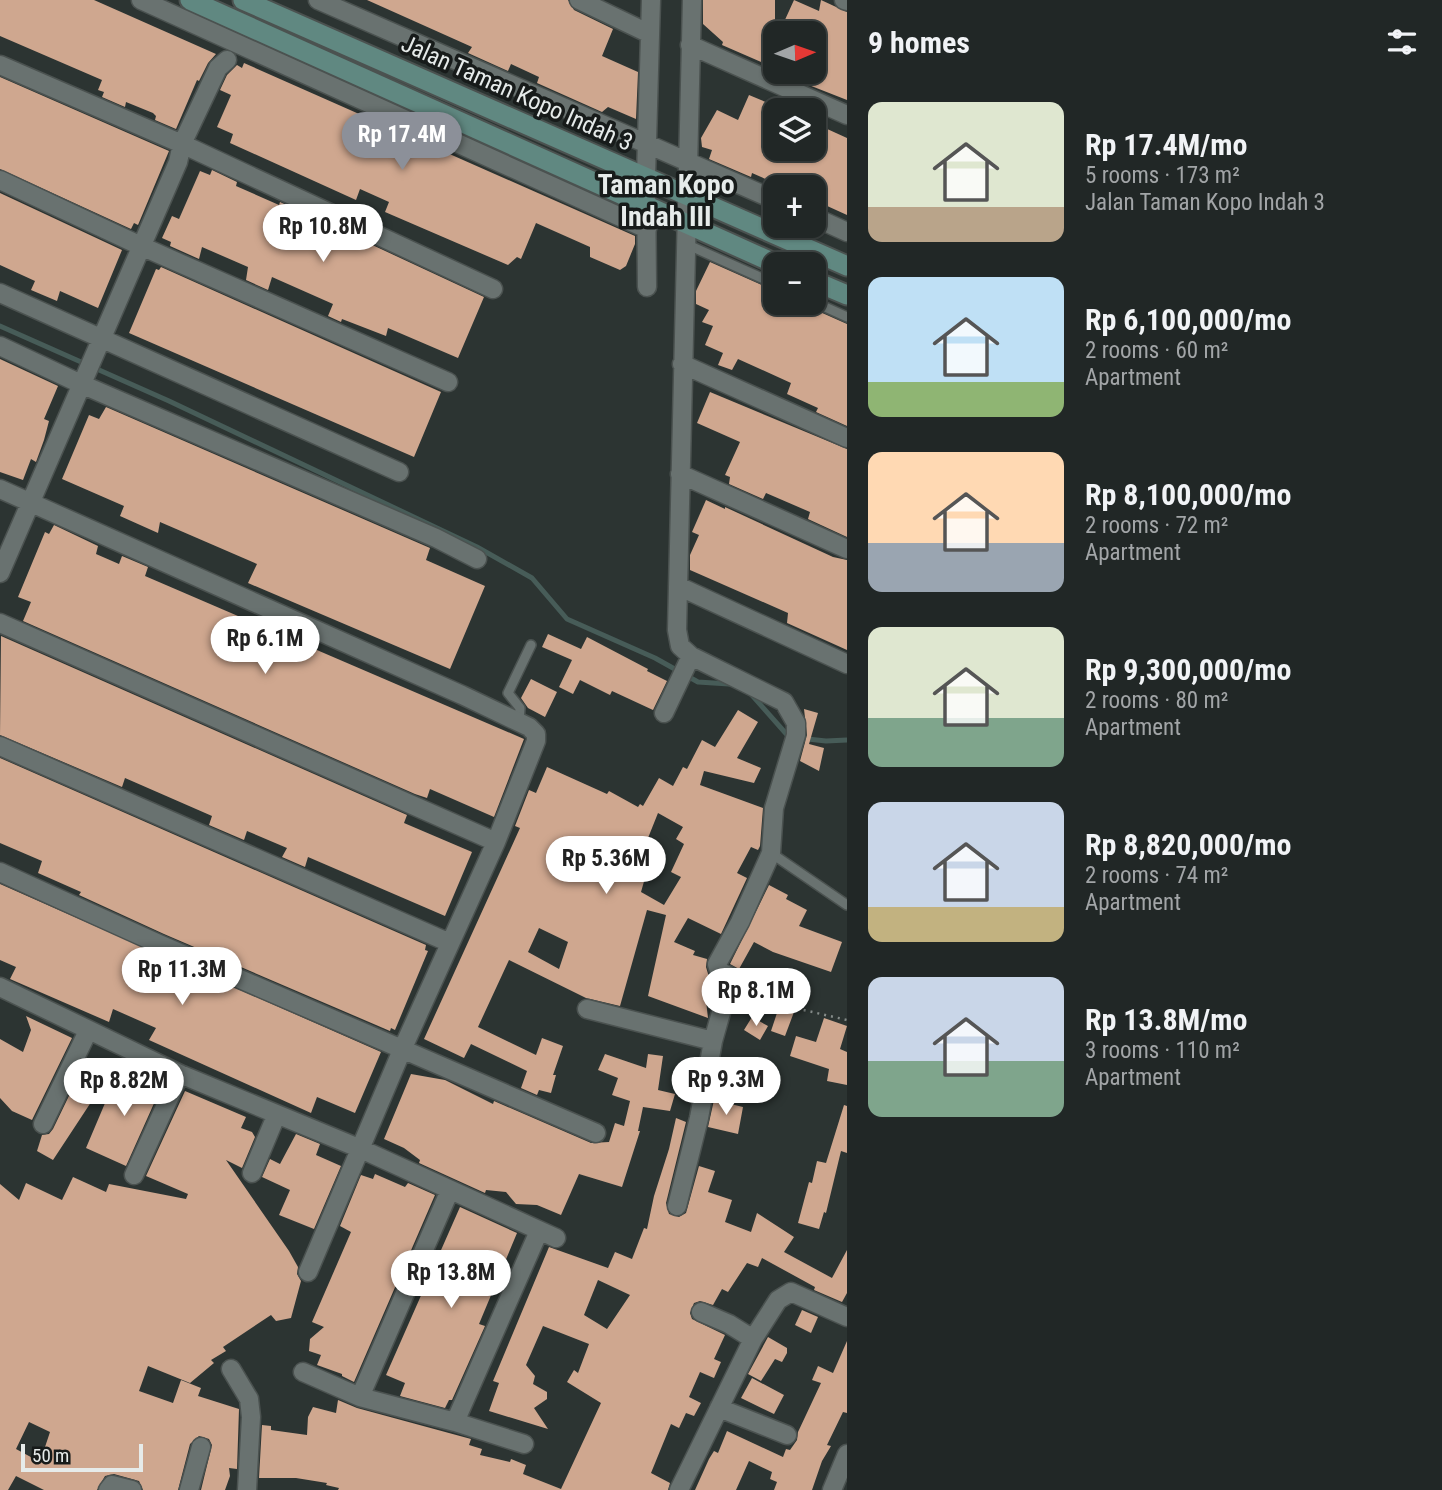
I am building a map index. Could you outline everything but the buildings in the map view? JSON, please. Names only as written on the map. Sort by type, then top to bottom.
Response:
[{"type":"main road","name":"Jalan Taman Kopo Indah 3","points":[[190,0],[763,258]]},
{"type":"main road","name":"Jalan Taman Kopo Indah 3","points":[[249,1],[847,266]]},
{"type":"main road","points":[[826,286],[847,296]]},
{"type":"street","points":[[141,0],[230,51],[647,229]]},
{"type":"street","points":[[318,0],[763,195]]},
{"type":"street","points":[[579,0],[650,34]]},
{"type":"street","points":[[647,287],[646,176],[651,0]]},
{"type":"street","points":[[677,1206],[699,1118],[713,1041],[731,977],[719,971],[717,964],[740,922],[771,853],[774,808],[794,740],[796,723],[785,702],[690,661],[680,646],[677,631],[692,0]]},
{"type":"street","points":[[0,573],[218,68],[230,51],[249,1]]},
{"type":"street","points":[[690,45],[847,115]]},
{"type":"street","points":[[0,65],[186,146],[493,289]]},
{"type":"street","points":[[0,180],[141,246],[448,382]]},
{"type":"street","points":[[826,222],[847,232]]},
{"type":"street","points":[[0,293],[99,341],[399,472]]},
{"type":"street","points":[[0,346],[83,380],[436,538],[477,559]]},
{"type":"street","points":[[682,364],[847,438]]},
{"type":"street","points":[[680,474],[847,549]]},
{"type":"street","points":[[0,489],[462,695],[533,730],[536,741],[496,842],[402,1050],[308,1272]]},
{"type":"street","points":[[678,586],[847,664]]},
{"type":"street","points":[[0,623],[496,842]]},
{"type":"street","points":[[664,713],[690,661]]},
{"type":"street","points":[[0,746],[450,943]]},
{"type":"street","points":[[0,872],[597,1133]]},
{"type":"street","points":[[0,988],[180,1074],[361,1149],[556,1238]]},
{"type":"street","points":[[587,1009],[713,1041]]},
{"type":"street","points":[[43,1124],[88,1031]]},
{"type":"street","points":[[134,1175],[180,1074]]},
{"type":"street","points":[[252,1173],[276,1116]]},
{"type":"street","points":[[360,1397],[450,1190]]},
{"type":"street","points":[[455,1422],[538,1230]]},
{"type":"street","points":[[679,1490],[754,1339],[778,1300],[791,1292],[847,1317]]},
{"type":"street","points":[[701,1312],[754,1339]]},
{"type":"street","points":[[231,1368],[249,1399],[251,1417],[247,1490]]},
{"type":"street","points":[[303,1373],[360,1397],[455,1422],[524,1444]]},
{"type":"street","points":[[719,1408],[787,1435]]},
{"type":"street","points":[[189,1490],[201,1447]]},
{"type":"street","points":[[835,1489],[847,1454]]},
{"type":"street","points":[[108,1490],[112,1485],[132,1490]]},
{"type":"lane","points":[[686,244],[763,279]]},
{"type":"lane","points":[[826,307],[847,317]]},
{"type":"lane","points":[[519,723],[520,708],[508,693],[531,645]]},
{"type":"lane","points":[[771,853],[847,905]]},
{"type":"path","points":[[731,977],[795,1008],[847,1020]]},
{"type":"waterway","points":[[0,326],[169,401],[477,547],[532,578],[567,619],[655,658],[698,682],[729,684]]},
{"type":"waterway","points":[[751,694],[789,737],[847,740]]},
{"type":"district","name":"Taman Kopo Indah III","points":[[666,200]]}]
